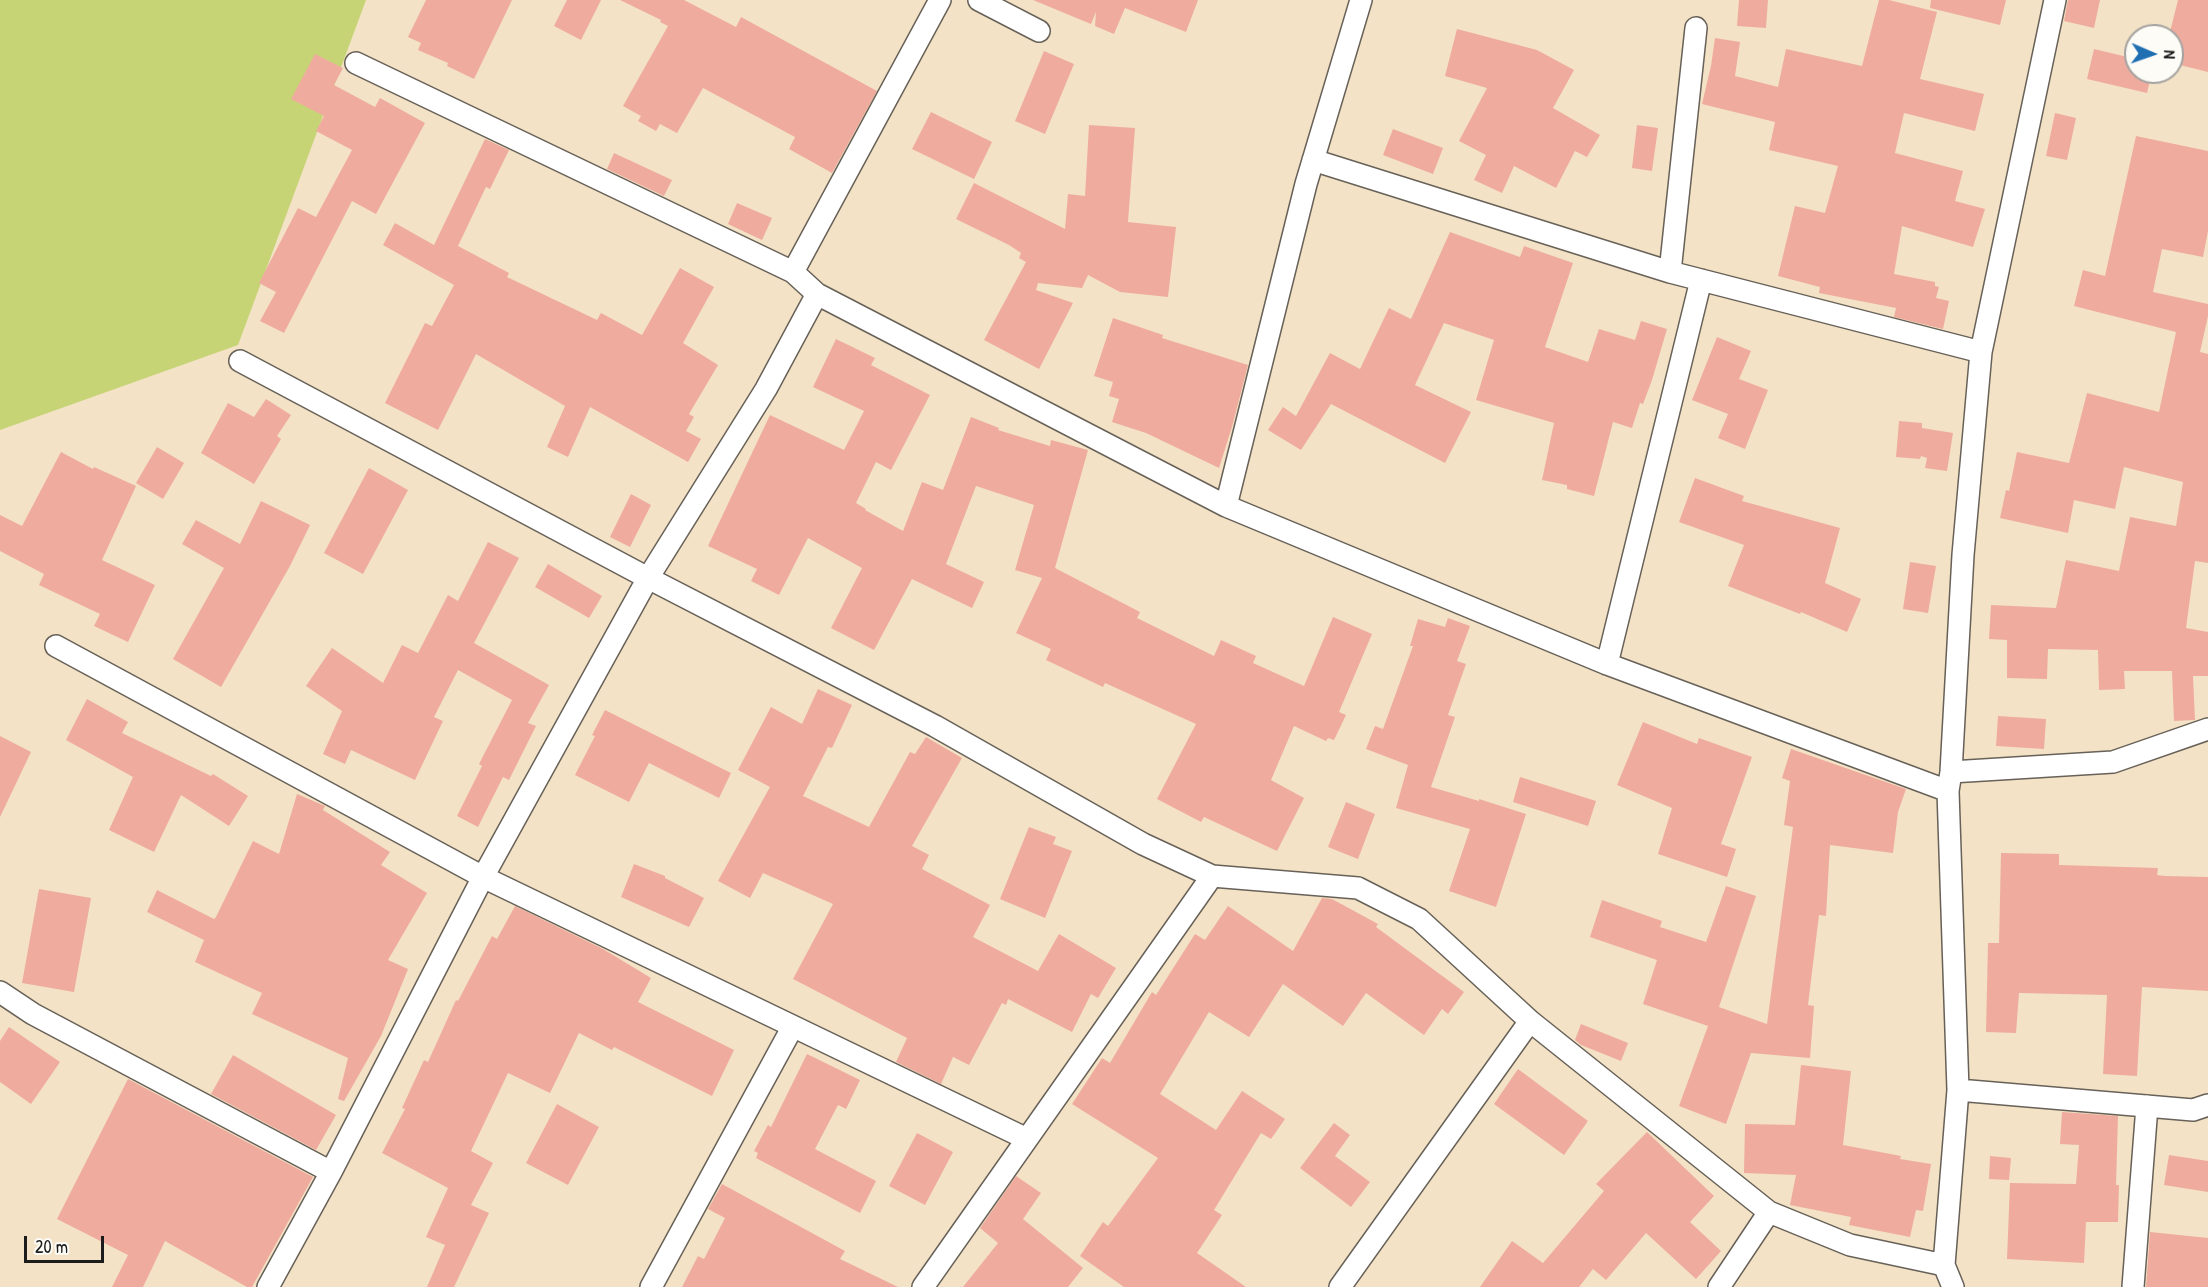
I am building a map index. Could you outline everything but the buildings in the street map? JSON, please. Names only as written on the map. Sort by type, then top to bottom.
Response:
[{"type":"street","points":[[793,272],[940,0]]},
{"type":"street","points":[[979,0],[1039,31]]},
{"type":"street","points":[[1226,506],[1313,160],[1361,0]]},
{"type":"street","points":[[1953,1287],[1944,1265],[1958,1090],[1950,782],[1963,555],[1981,352],[2055,0]]},
{"type":"street","points":[[1670,272],[1696,28]]},
{"type":"street","points":[[356,63],[793,272],[817,294],[1226,506],[1607,664],[1950,782],[2113,762],[2208,729]]},
{"type":"street","points":[[1313,160],[1670,272],[1981,352]]},
{"type":"street","points":[[1607,664],[1701,280]]},
{"type":"street","points":[[268,1287],[331,1172],[483,877],[648,578],[766,389],[817,294]]},
{"type":"street","points":[[240,361],[648,578],[935,726],[1143,844],[1212,876],[1358,888],[1419,919],[1530,1020],[1769,1212],[1850,1245],[1944,1265]]},
{"type":"street","points":[[56,646],[483,877],[792,1028],[1027,1139]]},
{"type":"street","points":[[923,1287],[1212,876]]},
{"type":"street","points":[[0,992],[33,1014],[331,1172]]},
{"type":"street","points":[[1340,1287],[1530,1020]]},
{"type":"street","points":[[651,1287],[792,1028]]},
{"type":"street","points":[[1958,1090],[2193,1110],[2208,1105]]},
{"type":"street","points":[[2133,1287],[2147,1106]]},
{"type":"street","points":[[1719,1287],[1769,1212]]},
{"type":"green space","points":[[0,0],[366,0],[238,345],[0,430]]}]
